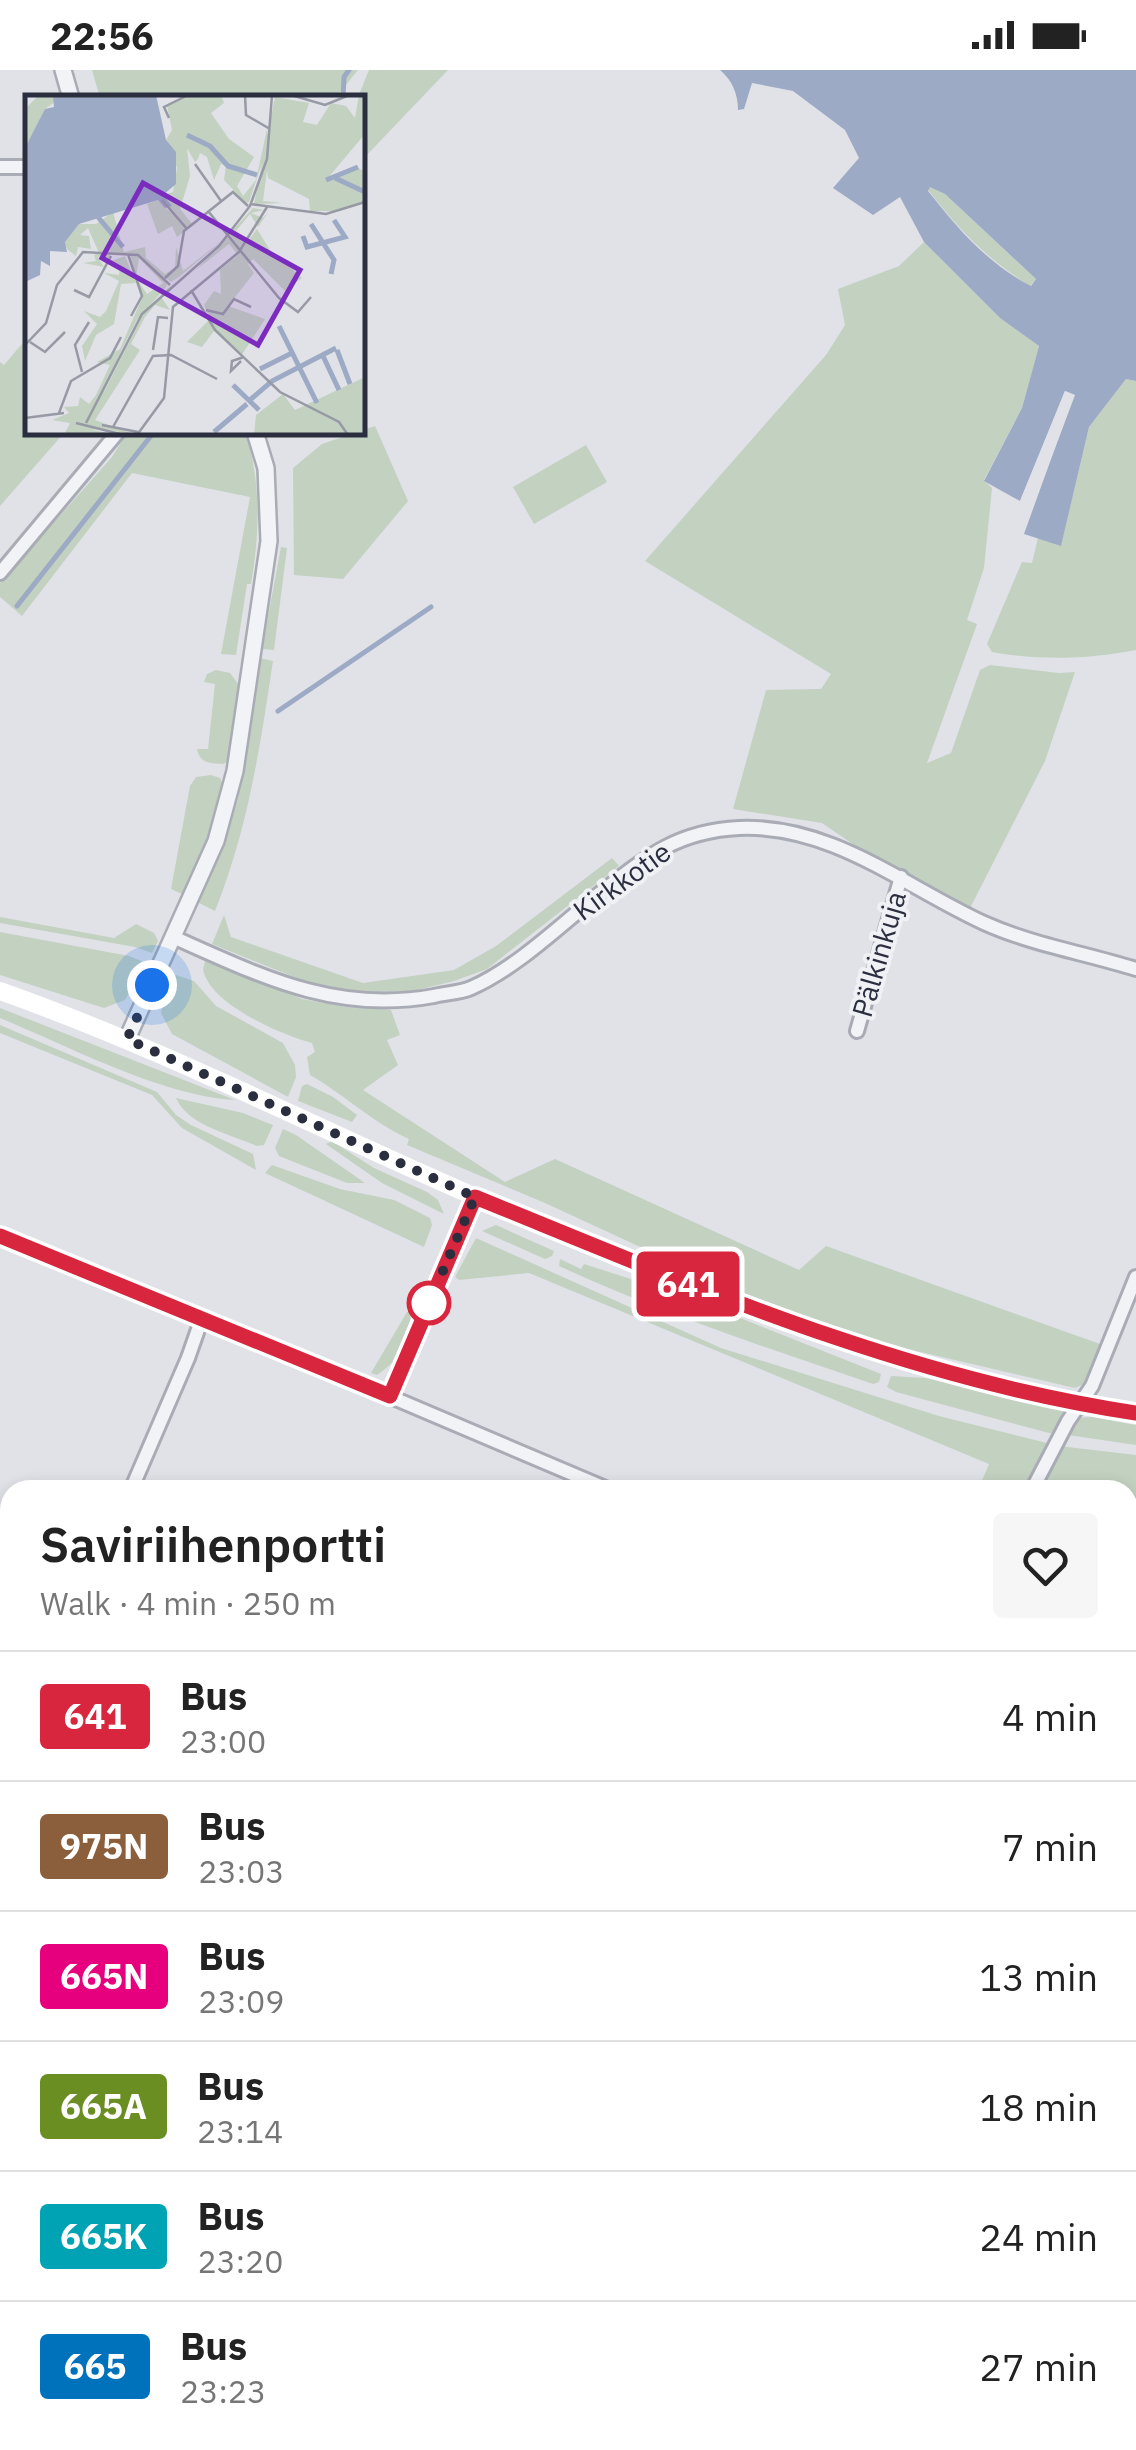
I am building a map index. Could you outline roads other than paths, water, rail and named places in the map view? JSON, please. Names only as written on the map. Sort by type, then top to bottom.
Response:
[{"type":"main road","points":[[0,992],[127,1039],[475,1197],[750,1310],[893,1358],[1021,1391],[1136,1413]]},
{"type":"street","points":[[63,70],[70,95]]},
{"type":"street","points":[[0,573],[115,435]]},
{"type":"street","points":[[127,1039],[216,841],[235,771],[269,541],[266,468],[256,435]]},
{"type":"street","name":"Kirkkotie","points":[[173,937],[286,984],[333,998],[399,1002],[470,989],[534,946],[666,844],[706,831],[744,828],[794,833],[844,849],[1018,938],[1136,969]]},
{"type":"street","name":"Pälkinkuja","points":[[857,1031],[901,877]]},
{"type":"street","points":[[390,1396],[475,1197]]},
{"type":"street","points":[[0,1236],[587,1480]]},
{"type":"street","points":[[1037,1480],[1068,1421],[1083,1403],[1136,1277]]},
{"type":"street","points":[[135,1480],[202,1318]]},
{"type":"water","points":[[720,70],[1136,70],[1136,381],[1126,379],[1089,427],[1061,546],[1024,534],[1074,395],[1065,391],[1020,501],[984,481],[1022,408],[1039,346],[1000,318],[924,242],[900,197],[873,215],[833,188],[859,158],[845,130],[793,91],[752,83],[744,109],[738,110],[734,88]],"holes":[[[930,187],[945,194],[1036,279],[1031,286],[974,244],[928,191]]]},
{"type":"waterway","points":[[343,95],[344,77],[349,70]]},
{"type":"waterway","points":[[17,606],[152,435]]},
{"type":"waterway","points":[[278,711],[431,607]]}]
